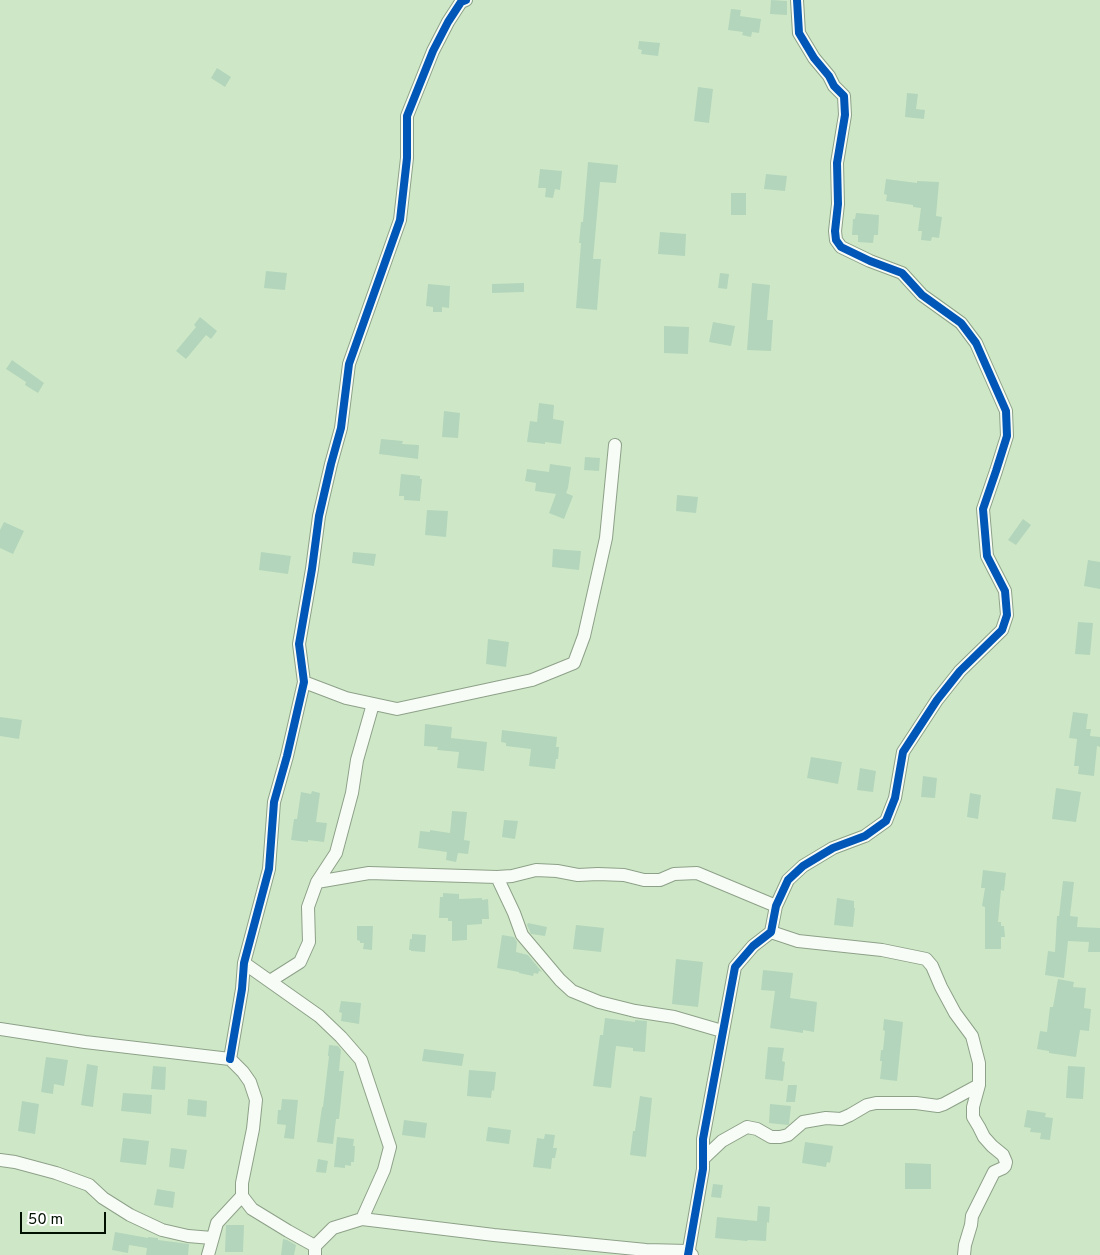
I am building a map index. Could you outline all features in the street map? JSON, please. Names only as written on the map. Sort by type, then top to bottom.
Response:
[{"type":"street","points":[[230,1059],[242,989],[244,963],[269,870],[274,802],[304,682],[299,644],[319,516],[341,428],[349,364],[400,220],[407,158],[407,116],[432,51],[461,2],[466,0]]},
{"type":"street","points":[[0,1030],[230,1059],[250,1082],[256,1100],[253,1129],[242,1183],[242,1196],[252,1209],[315,1250],[332,1228],[362,1219],[513,1237],[689,1254],[703,1169],[703,1139],[735,967],[753,946],[771,932],[776,906],[788,880],[803,866],[834,848],[865,836],[886,821],[895,798],[903,752],[937,700],[960,671],[1002,630],[1007,614],[1005,591],[987,556],[982,509],[1007,436],[1006,411],[976,343],[961,322],[922,295],[902,273],[870,261],[841,247],[836,240],[838,204],[837,163],[845,115],[844,96],[834,86],[829,76],[814,58],[799,33],[797,0]]},
{"type":"street","points":[[304,682],[346,698],[397,709],[532,680],[574,663],[584,636],[606,538],[614,445]]},
{"type":"street","points":[[270,981],[300,962],[309,942],[308,907],[317,882],[336,853],[352,793],[357,760],[373,704]]},
{"type":"street","points":[[317,882],[369,873],[498,877],[512,876],[536,870],[578,875],[624,875],[644,880],[660,880],[674,874],[697,873],[776,906]]},
{"type":"street","points":[[498,877],[522,935],[560,980],[572,991],[599,1002],[674,1018],[722,1031]]},
{"type":"street","points":[[771,932],[798,941],[882,950],[926,959],[932,966],[955,1013],[972,1036],[979,1063],[979,1085],[973,1107],[973,1116],[984,1136],[1003,1155],[1006,1162],[1003,1168],[994,1172],[972,1216],[964,1255]]},
{"type":"street","points":[[244,963],[319,1016],[341,1037],[360,1060],[390,1147],[384,1170],[362,1219]]},
{"type":"street","points":[[703,1159],[722,1141],[747,1127],[757,1129],[771,1137],[780,1138],[788,1135],[803,1122],[826,1118],[841,1119],[867,1105],[876,1103],[916,1103],[938,1106],[979,1085]]},
{"type":"street","points":[[0,1160],[56,1173],[88,1185],[123,1211],[162,1230],[188,1236],[212,1238]]},
{"type":"street","points":[[208,1255],[217,1223],[242,1196]]},
{"type":"building","points":[[771,0],[787,1],[787,15],[770,14]]},
{"type":"building","points":[[731,9],[741,10],[740,16],[761,19],[759,33],[752,32],[751,37],[742,35],[743,32],[728,30]]},
{"type":"building","points":[[639,41],[660,43],[658,56],[641,54],[642,50],[638,49]]},
{"type":"building","points":[[217,68],[231,77],[225,87],[211,78]]},
{"type":"building","points":[[698,87],[713,89],[709,123],[694,121]]},
{"type":"building","points":[[907,93],[918,94],[916,109],[925,110],[924,119],[905,117]]},
{"type":"building","points":[[588,162],[618,165],[616,183],[600,182],[593,259],[601,259],[597,310],[576,308],[581,243],[579,243],[581,222],[583,222]]},
{"type":"building","points":[[540,169],[562,171],[560,190],[555,189],[553,198],[545,197],[546,188],[538,188]]},
{"type":"building","points":[[766,174],[787,176],[785,191],[764,189]]},
{"type":"building","points":[[886,179],[917,183],[917,181],[939,182],[936,216],[942,217],[939,238],[932,237],[931,241],[921,240],[922,231],[918,231],[921,208],[886,201],[887,195],[884,194]]},
{"type":"building","points":[[731,193],[746,193],[746,215],[731,215]]},
{"type":"building","points":[[856,213],[879,215],[878,235],[874,235],[873,243],[858,242],[858,235],[852,235],[853,219],[855,219]]},
{"type":"building","points":[[660,232],[686,234],[685,256],[658,254]]},
{"type":"building","points":[[266,271],[287,273],[285,290],[264,288]]},
{"type":"building","points":[[720,273],[729,274],[727,289],[718,288]]},
{"type":"building","points":[[524,283],[524,292],[492,293],[492,284]]},
{"type":"building","points":[[752,283],[770,285],[767,320],[773,320],[771,351],[747,350]]},
{"type":"building","points":[[428,284],[450,286],[449,308],[442,307],[442,312],[433,312],[433,307],[426,306]]},
{"type":"building","points":[[200,317],[217,331],[211,339],[206,335],[186,359],[176,351],[196,327],[194,325]]},
{"type":"building","points":[[713,322],[735,326],[731,346],[709,342]]},
{"type":"building","points":[[664,326],[689,327],[688,354],[664,353]]},
{"type":"building","points":[[12,360],[44,383],[38,393],[25,385],[26,382],[6,369]]},
{"type":"building","points":[[539,403],[554,405],[553,419],[564,421],[561,444],[527,442],[530,421],[537,422]]},
{"type":"building","points":[[444,411],[460,413],[458,438],[442,437]]},
{"type":"building","points":[[381,439],[403,441],[402,444],[419,445],[418,459],[379,454]]},
{"type":"building","points":[[585,457],[600,458],[599,471],[584,470]]},
{"type":"building","points":[[550,464],[571,467],[566,493],[573,496],[564,519],[549,513],[556,494],[535,491],[536,483],[525,481],[527,469],[549,472]]},
{"type":"building","points":[[401,474],[420,476],[420,479],[422,479],[420,501],[404,500],[404,496],[399,496]]},
{"type":"building","points":[[677,495],[698,497],[696,513],[676,511]]},
{"type":"building","points":[[427,510],[448,511],[446,537],[425,535]]},
{"type":"building","points":[[1023,519],[1031,525],[1016,545],[1008,540]]},
{"type":"building","points":[[4,522],[24,531],[13,554],[0,548],[0,530]]},
{"type":"building","points":[[553,549],[581,551],[579,570],[552,567]]},
{"type":"building","points":[[261,552],[291,556],[288,574],[259,570]]},
{"type":"building","points":[[353,552],[376,554],[374,566],[352,563]]},
{"type":"building","points":[[1088,560],[1100,562],[1100,589],[1084,586]]},
{"type":"building","points":[[1078,622],[1093,623],[1090,655],[1075,654]]},
{"type":"building","points":[[488,639],[509,642],[506,667],[486,664]]},
{"type":"building","points":[[1073,712],[1088,714],[1086,729],[1091,729],[1090,736],[1100,737],[1100,747],[1097,746],[1094,776],[1078,774],[1079,766],[1074,766],[1077,739],[1069,738]]},
{"type":"building","points":[[0,717],[22,720],[19,739],[0,736]]},
{"type":"building","points":[[425,724],[452,727],[451,738],[487,742],[484,771],[457,768],[459,752],[437,750],[438,747],[424,746]]},
{"type":"building","points":[[502,730],[557,737],[556,747],[559,747],[555,769],[529,766],[531,749],[506,746],[506,743],[501,742]]},
{"type":"building","points":[[811,757],[842,762],[838,784],[807,778]]},
{"type":"building","points":[[860,768],[876,771],[873,792],[857,790]]},
{"type":"building","points":[[923,776],[937,778],[935,798],[921,797]]},
{"type":"building","points":[[1056,788],[1081,792],[1076,822],[1052,819]]},
{"type":"building","points":[[312,791],[320,793],[316,822],[327,823],[324,842],[291,840],[294,819],[297,819],[301,792],[311,794]]},
{"type":"building","points":[[970,793],[981,795],[978,819],[967,817]]},
{"type":"building","points":[[452,811],[467,812],[464,840],[470,841],[468,854],[458,853],[456,862],[446,860],[447,852],[418,848],[420,831],[430,832],[430,830],[450,833]]},
{"type":"building","points":[[504,820],[518,821],[515,839],[502,837]]},
{"type":"building","points":[[983,870],[1006,873],[1004,891],[1001,890],[998,922],[1001,922],[1001,926],[1004,926],[1005,937],[1001,937],[1001,949],[985,949],[985,907],[982,906],[985,888],[981,888]]},
{"type":"building","points":[[1063,881],[1074,882],[1070,916],[1078,917],[1077,927],[1100,928],[1100,952],[1088,952],[1089,942],[1068,941],[1064,978],[1045,975],[1048,951],[1055,952],[1057,916],[1059,916]]},
{"type":"building","points":[[443,893],[459,894],[459,899],[488,899],[489,919],[482,919],[482,924],[467,925],[467,940],[452,941],[452,921],[448,921],[448,918],[439,918],[440,897],[443,897]]},
{"type":"building","points":[[837,898],[854,901],[853,927],[834,925]]},
{"type":"building","points":[[528,923],[547,927],[545,936],[531,934]]},
{"type":"building","points":[[576,925],[604,928],[601,952],[573,949]]},
{"type":"building","points":[[357,926],[373,926],[372,950],[363,949],[364,943],[360,943],[357,940]]},
{"type":"building","points":[[412,934],[426,935],[425,952],[409,950]]},
{"type":"building","points":[[502,935],[514,937],[517,942],[516,952],[528,955],[542,972],[534,973],[533,976],[497,968]]},
{"type":"building","points":[[676,959],[703,962],[698,1007],[672,1004]]},
{"type":"building","points":[[763,970],[793,973],[790,998],[817,1002],[814,1032],[803,1030],[803,1033],[770,1028],[775,991],[761,990]]},
{"type":"building","points":[[1058,979],[1074,982],[1073,987],[1086,988],[1084,1008],[1091,1009],[1089,1031],[1080,1030],[1076,1057],[1049,1053],[1049,1051],[1037,1049],[1040,1031],[1047,1032],[1050,1007],[1053,1007]]},
{"type":"building","points":[[341,1001],[361,1003],[359,1024],[341,1021],[342,1013],[339,1012]]},
{"type":"building","points":[[605,1018],[635,1022],[635,1020],[647,1021],[645,1052],[616,1046],[611,1088],[593,1086],[600,1035],[603,1035]]},
{"type":"building","points":[[884,1019],[903,1022],[897,1081],[880,1079],[881,1050],[883,1050],[885,1031],[883,1030]]},
{"type":"building","points":[[329,1045],[338,1046],[341,1050],[339,1071],[344,1071],[339,1119],[336,1119],[333,1144],[317,1142],[323,1107]]},
{"type":"building","points":[[768,1047],[784,1048],[782,1061],[785,1062],[783,1081],[765,1079]]},
{"type":"building","points":[[424,1049],[464,1054],[462,1066],[422,1061]]},
{"type":"building","points":[[46,1057],[68,1060],[64,1086],[54,1084],[53,1094],[41,1092]]},
{"type":"building","points":[[87,1064],[98,1066],[93,1107],[81,1105]]},
{"type":"building","points":[[153,1066],[166,1067],[165,1090],[151,1089]]},
{"type":"building","points":[[1068,1066],[1085,1067],[1083,1099],[1066,1098]]},
{"type":"building","points":[[469,1070],[496,1072],[494,1091],[492,1090],[491,1098],[467,1096]]},
{"type":"building","points":[[788,1085],[797,1085],[795,1102],[786,1102]]},
{"type":"building","points":[[123,1093],[152,1095],[151,1114],[121,1111]]},
{"type":"building","points":[[640,1096],[652,1098],[646,1157],[630,1155]]},
{"type":"building","points":[[188,1099],[207,1101],[206,1117],[187,1115]]},
{"type":"building","points":[[282,1099],[298,1100],[294,1139],[284,1138],[286,1125],[277,1124],[278,1110],[281,1110]]},
{"type":"building","points":[[22,1101],[39,1104],[35,1134],[18,1131]]},
{"type":"building","points":[[770,1104],[791,1106],[788,1125],[769,1123]]},
{"type":"building","points":[[1027,1110],[1046,1113],[1045,1117],[1053,1118],[1050,1140],[1040,1139],[1041,1133],[1030,1132],[1031,1128],[1024,1127]]},
{"type":"building","points":[[404,1120],[427,1123],[425,1138],[402,1135]]},
{"type":"building","points":[[488,1127],[511,1130],[509,1144],[486,1141]]},
{"type":"building","points":[[545,1134],[555,1135],[553,1148],[557,1148],[555,1158],[552,1158],[551,1169],[533,1167],[537,1138],[544,1139]]},
{"type":"building","points":[[337,1137],[354,1139],[354,1162],[351,1162],[351,1166],[345,1165],[345,1168],[334,1167]]},
{"type":"building","points":[[123,1138],[149,1141],[146,1165],[120,1162]]},
{"type":"building","points":[[805,1142],[833,1146],[830,1163],[827,1162],[826,1167],[802,1163]]},
{"type":"building","points":[[171,1148],[187,1150],[184,1169],[169,1167]]},
{"type":"building","points":[[318,1159],[328,1161],[326,1173],[316,1172]]},
{"type":"building","points":[[905,1163],[931,1164],[931,1189],[905,1189]]},
{"type":"building","points":[[713,1184],[723,1185],[721,1198],[711,1197]]},
{"type":"building","points":[[157,1189],[175,1192],[173,1208],[154,1205]]},
{"type":"building","points":[[758,1206],[770,1207],[766,1241],[715,1238],[717,1217],[757,1221]]},
{"type":"building","points":[[226,1225],[244,1225],[243,1252],[225,1252]]},
{"type":"building","points":[[115,1232],[189,1244],[188,1255],[146,1255],[147,1248],[129,1245],[128,1253],[112,1250]]},
{"type":"building","points":[[283,1239],[296,1245],[294,1255],[281,1255]]},
{"type":"cycle path","points":[[230,1059],[242,989],[244,963],[269,869],[274,802],[304,682],[299,644],[319,516],[341,428],[349,364],[400,220],[407,158],[407,116],[433,51],[448,22],[461,2],[466,0]]},
{"type":"cycle path","points":[[688,1255],[703,1169],[703,1139],[735,967],[753,946],[771,932],[776,906],[788,880],[803,866],[833,848],[865,836],[886,821],[895,798],[903,752],[937,700],[960,671],[1002,630],[1007,615],[1005,591],[987,556],[983,509],[1007,436],[1006,411],[976,343],[961,323],[922,295],[902,273],[870,261],[841,247],[836,240],[838,204],[837,163],[845,115],[844,96],[834,86],[799,33],[797,0]]}]
